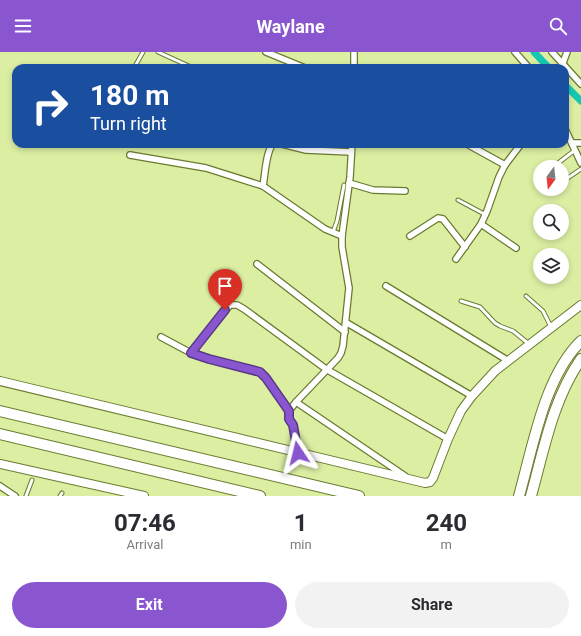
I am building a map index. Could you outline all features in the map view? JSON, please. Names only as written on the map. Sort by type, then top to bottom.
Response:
[{"type":"highway","points":[[519,496],[544,408],[554,381],[563,364],[581,340]]},
{"type":"highway","points":[[531,496],[555,411],[566,383],[581,359]]},
{"type":"highway","points":[[0,411],[359,496]]},
{"type":"highway","points":[[0,434],[260,496]]},
{"type":"main road","points":[[0,381],[411,481],[425,483],[430,482],[433,478],[461,411],[472,396],[494,371],[507,360],[530,345],[581,305]]},
{"type":"main road","points":[[0,464],[144,496]]},
{"type":"street","points":[[266,52],[295,64]]},
{"type":"street","points":[[354,52],[354,64]]},
{"type":"street","points":[[515,52],[526,64]]},
{"type":"street","points":[[552,52],[560,64]]},
{"type":"street","points":[[561,64],[567,52]]},
{"type":"street","points":[[569,73],[581,84]]},
{"type":"street","points":[[569,137],[581,163]]},
{"type":"street","points":[[572,143],[581,143]]},
{"type":"street","points":[[263,186],[271,148]]},
{"type":"street","points":[[298,148],[306,150],[352,152]]},
{"type":"street","points":[[289,411],[341,353],[347,323],[349,288],[342,247],[342,236],[352,148]]},
{"type":"street","points":[[473,148],[505,165]]},
{"type":"street","points":[[456,259],[481,224],[486,215],[499,176],[505,165],[519,148]]},
{"type":"street","points":[[130,155],[206,168],[263,186],[332,233],[342,236]]},
{"type":"street","points":[[347,184],[373,190],[405,191]]},
{"type":"street","points":[[410,236],[434,220],[438,218],[443,219],[465,247]]},
{"type":"street","points":[[481,224],[516,248]]},
{"type":"street","points":[[257,264],[345,332]]},
{"type":"street","points":[[386,286],[507,360]]},
{"type":"street","points":[[191,353],[225,310],[230,305],[237,305],[326,369],[448,439]]},
{"type":"street","points":[[347,323],[472,396]]},
{"type":"street","points":[[161,338],[191,353],[260,372],[266,378],[289,411],[289,419],[293,425],[298,453]]},
{"type":"street","points":[[296,402],[411,481]]},
{"type":"street","points":[[0,486],[14,496]]},
{"type":"lane","points":[[136,64],[143,52]]},
{"type":"lane","points":[[158,52],[184,64]]},
{"type":"lane","points":[[562,160],[575,150]]},
{"type":"lane","points":[[569,177],[581,169]]},
{"type":"lane","points":[[332,233],[337,221],[347,184]]},
{"type":"lane","points":[[458,200],[486,215]]},
{"type":"lane","points":[[526,296],[543,311],[551,328]]},
{"type":"lane","points":[[461,301],[480,306],[495,323],[513,331],[530,345]]},
{"type":"lane","points":[[26,496],[32,480]]},
{"type":"waterway","points":[[534,52],[545,64]]},
{"type":"waterway","points":[[569,89],[581,101]]},
{"type":"route","points":[[225,310],[191,353],[260,372],[266,378],[289,411],[289,419],[293,425],[298,453]]}]
